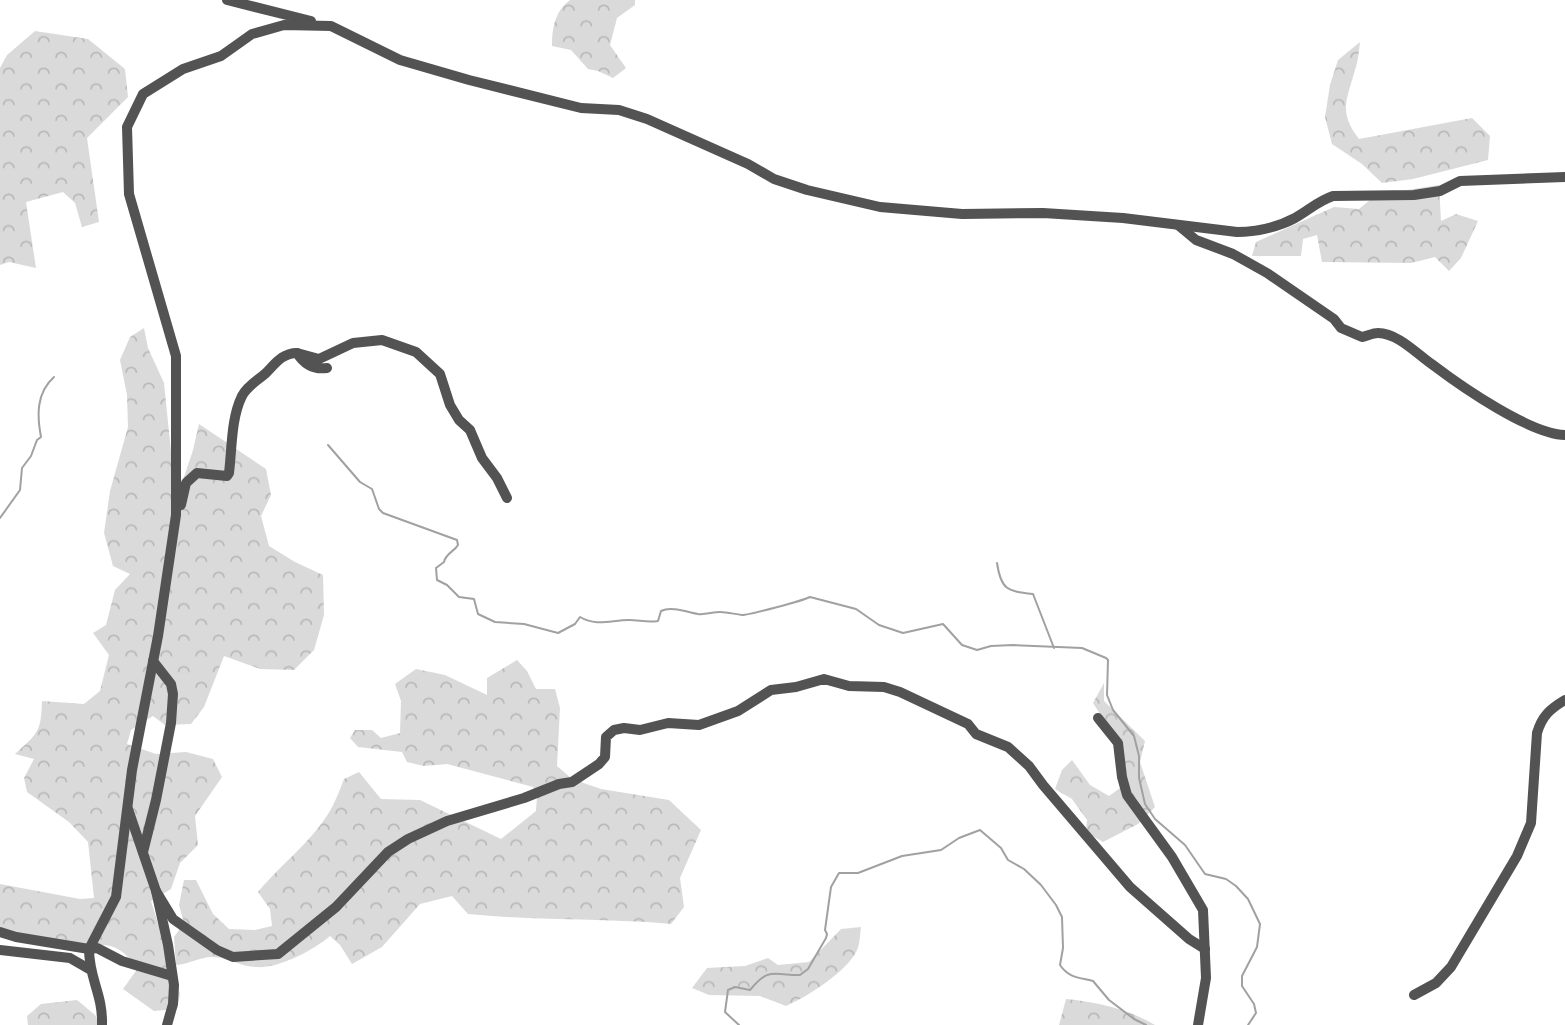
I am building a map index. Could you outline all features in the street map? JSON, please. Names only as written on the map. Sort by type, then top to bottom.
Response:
[{"type":"street","points":[[227,0],[331,26],[400,60],[457,77],[572,106],[619,110],[647,119],[748,164],[774,179],[807,190],[880,207],[962,214],[1043,213],[1123,218],[1251,232],[1295,218],[1321,200],[1333,196],[1414,195],[1440,191],[1460,181],[1565,177]]},
{"type":"street","points":[[176,515],[176,356],[129,194],[127,127],[143,94],[183,69],[221,56],[252,34],[284,25],[331,26]]},
{"type":"street","points":[[1178,225],[1196,240],[1233,254],[1267,273],[1334,320],[1341,328],[1362,337],[1378,332],[1406,343],[1432,365],[1518,420],[1552,435],[1565,435]]},
{"type":"street","points":[[102,1025],[101,997],[89,969],[89,949],[116,897],[127,807],[176,515],[186,483],[191,477],[197,473],[227,476],[229,473],[234,428],[241,397],[247,388],[276,361],[289,353],[319,359],[353,343],[382,340],[416,352],[440,374],[450,405],[459,420],[470,430],[482,458],[497,478],[506,498]]},
{"type":"street","points":[[297,353],[306,364],[327,369]]},
{"type":"street","points":[[143,852],[171,723],[173,694],[171,684],[153,661]]},
{"type":"street","points":[[156,891],[173,919],[217,950],[233,957],[278,954],[336,907],[388,852],[408,839],[447,821],[572,782],[605,757],[606,737],[614,730],[640,730],[668,723],[699,725],[738,710],[771,690],[796,687],[824,679],[849,686],[884,687],[900,691],[968,724],[976,734],[1008,747],[1029,766],[1130,887],[1189,939],[1205,949]]},
{"type":"street","points":[[1414,995],[1436,983],[1451,967],[1517,856],[1531,823],[1537,733],[1549,710],[1565,700]]},
{"type":"street","points":[[1098,718],[1118,743],[1127,795],[1172,857],[1203,910],[1206,978],[1198,1025]]},
{"type":"street","points":[[127,807],[156,891],[168,945],[173,1004],[167,1025]]},
{"type":"street","points":[[123,833],[140,821],[150,821]]},
{"type":"street","points":[[0,932],[16,937],[97,948],[122,961],[172,976]]},
{"type":"street","points":[[0,950],[70,958],[89,969]]},
{"type":"green space","points":[[570,0],[635,0],[635,5],[617,18],[610,45],[626,68],[613,78],[588,69],[571,50],[552,46],[555,20]]},
{"type":"green space","points":[[35,31],[88,39],[125,69],[128,97],[87,138],[99,222],[82,227],[75,203],[63,192],[26,202],[36,268],[9,262],[0,265],[0,68],[7,55]]},
{"type":"green space","points":[[1360,42],[1346,105],[1348,121],[1359,139],[1472,118],[1490,136],[1488,160],[1413,179],[1382,183],[1362,164],[1332,144],[1325,117],[1330,85],[1338,60]]},
{"type":"green space","points":[[1439,185],[1441,221],[1456,214],[1478,221],[1461,258],[1449,271],[1435,257],[1411,263],[1322,262],[1317,235],[1303,239],[1301,256],[1252,256],[1256,242],[1334,207],[1359,209],[1376,195]]},
{"type":"green space","points":[[144,328],[148,348],[164,383],[176,501],[199,424],[266,469],[271,495],[261,516],[269,546],[323,575],[324,615],[314,650],[294,670],[260,669],[224,656],[204,707],[191,724],[165,725],[153,716],[131,730],[127,744],[156,754],[186,752],[213,759],[222,777],[195,816],[198,845],[180,863],[171,889],[151,901],[180,994],[177,1009],[154,1011],[123,989],[138,968],[129,957],[113,947],[57,946],[0,935],[0,884],[80,899],[94,898],[88,842],[69,822],[27,792],[24,778],[34,759],[15,754],[37,731],[42,701],[84,704],[100,691],[109,655],[93,633],[106,625],[115,590],[130,574],[113,566],[104,533],[110,491],[128,427],[127,395],[120,360],[130,337]]},
{"type":"green space","points":[[517,660],[527,671],[536,689],[555,689],[560,708],[557,766],[572,779],[601,789],[669,800],[701,830],[680,878],[684,907],[671,924],[468,914],[452,896],[420,904],[382,947],[352,964],[340,945],[330,936],[295,958],[265,967],[250,967],[213,957],[176,965],[174,937],[184,923],[179,905],[184,880],[196,880],[213,914],[229,929],[255,930],[272,926],[270,909],[258,892],[324,821],[344,779],[359,772],[381,799],[420,800],[501,839],[536,811],[537,796],[533,787],[447,764],[424,766],[407,762],[402,752],[358,747],[350,738],[355,730],[372,730],[381,738],[400,733],[401,701],[395,684],[416,669],[445,675],[487,695],[487,678]]},
{"type":"green space","points":[[1104,683],[1104,701],[1145,741],[1140,762],[1155,807],[1138,824],[1103,842],[1086,832],[1087,820],[1072,799],[1055,789],[1062,770],[1072,760],[1090,785],[1109,796],[1127,783],[1111,731],[1093,703]]},
{"type":"green space","points":[[861,927],[858,948],[845,966],[815,990],[786,1006],[760,996],[709,995],[692,988],[707,968],[745,966],[768,958],[778,965],[809,962],[841,929]]},
{"type":"green space","points":[[1066,999],[1112,1007],[1155,1025],[1059,1025]]},
{"type":"green space","points":[[77,1000],[95,1015],[100,1025],[28,1025],[27,1016],[41,1004]]},
{"type":"waterway","points":[[0,518],[20,490],[22,468],[41,437],[39,405],[44,390],[54,377]]},
{"type":"waterway","points":[[328,445],[360,482],[372,489],[383,513],[457,540],[458,545],[436,568],[437,580],[447,585],[459,597],[474,599],[478,614],[495,622],[524,624],[558,633],[575,624],[580,617],[598,622],[654,622],[658,621],[661,611],[669,609],[698,614],[720,612],[742,615],[810,597],[856,609],[879,625],[903,633],[943,624],[962,645],[977,650],[1013,645],[1082,648],[1106,658],[1107,695],[1113,710],[1134,736],[1145,804],[1155,819],[1185,845],[1205,874],[1226,879],[1236,886],[1248,899],[1260,924],[1257,947],[1242,976],[1242,986],[1254,1004],[1256,1013],[1248,1025]]},
{"type":"waterway","points":[[997,563],[1001,579],[1007,588],[1033,594],[1054,648]]},
{"type":"waterway","points":[[739,1025],[725,1012],[728,990],[735,987],[750,990],[767,975],[800,975],[808,969],[826,938],[831,887],[839,873],[858,873],[902,856],[941,850],[959,838],[980,830],[1001,848],[1008,860],[1024,869],[1041,885],[1056,905],[1062,917],[1063,948],[1060,965],[1063,969],[1074,976],[1093,981],[1109,1000],[1146,1025]]}]
